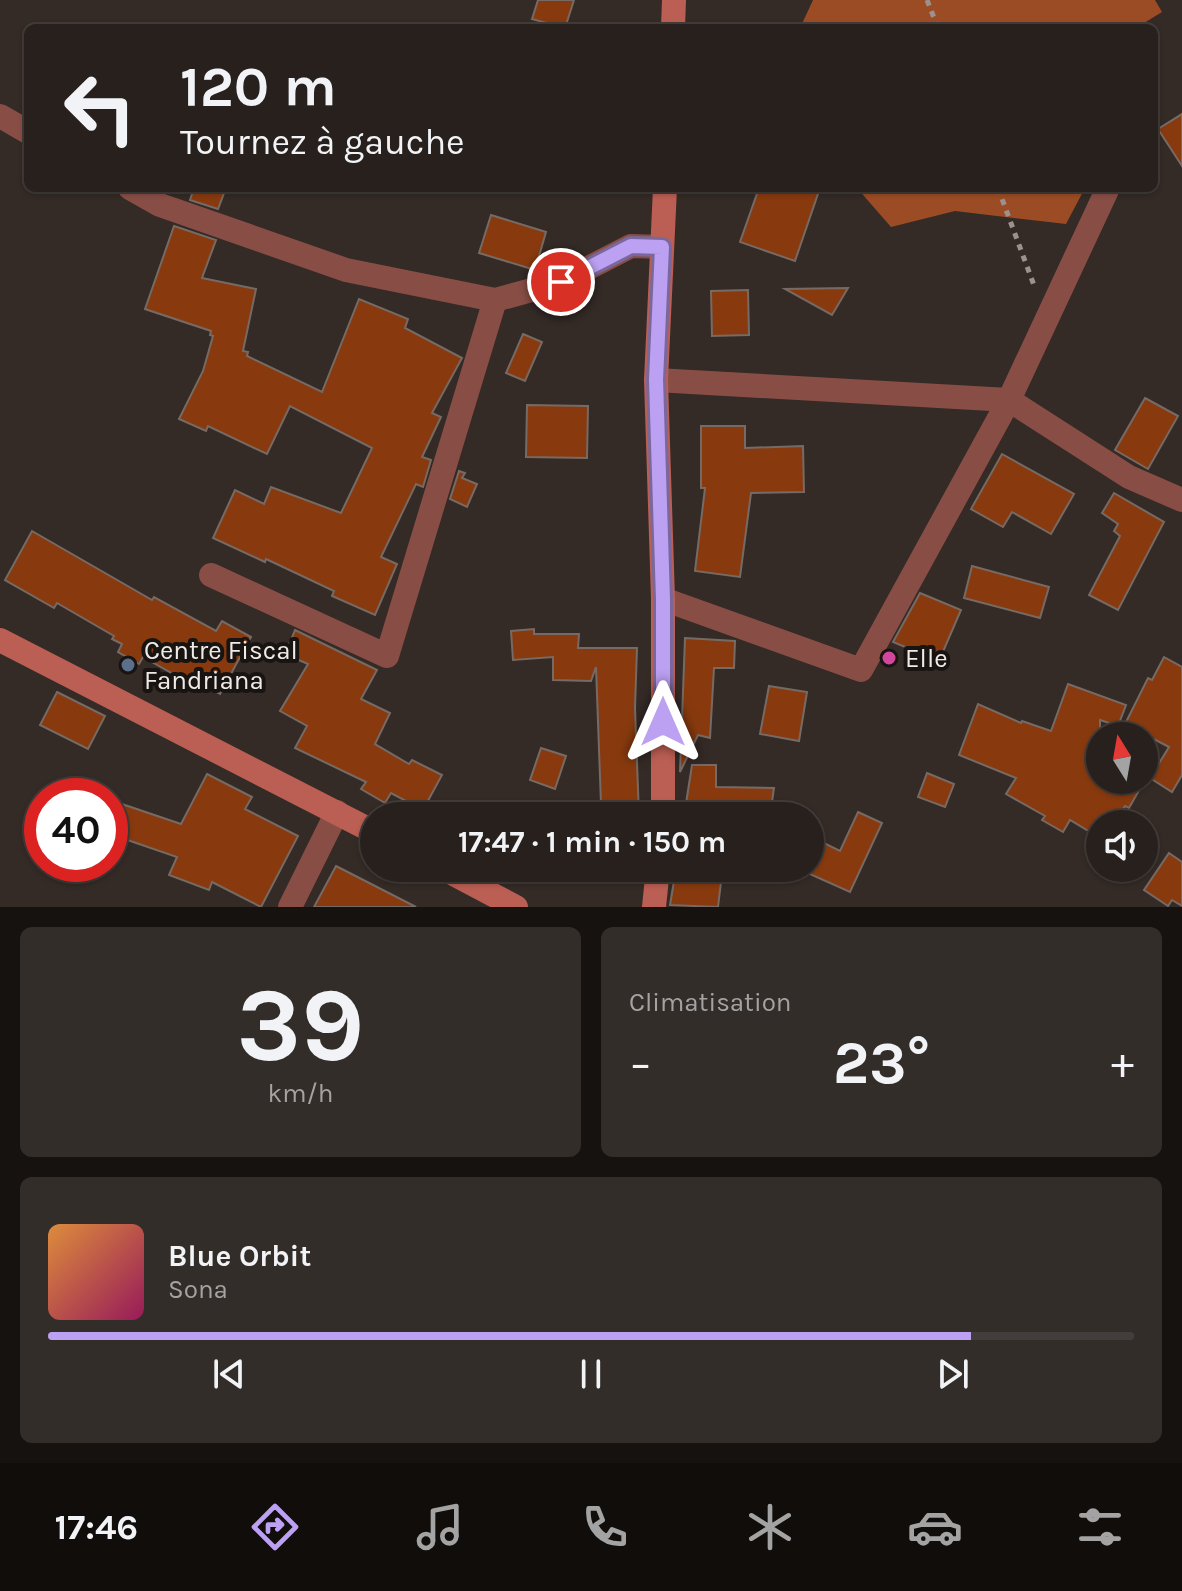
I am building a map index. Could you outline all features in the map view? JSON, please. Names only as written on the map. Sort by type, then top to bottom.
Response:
[{"type":"street","points":[[673,24],[674,0]]},
{"type":"street","points":[[0,116],[24,130]]},
{"type":"street","points":[[137,192],[160,205],[346,270],[495,300],[561,282],[631,246],[662,247]]},
{"type":"street","points":[[663,802],[663,599],[656,380],[665,192]]},
{"type":"street","points":[[663,599],[861,670],[1009,400],[1106,192]]},
{"type":"street","points":[[211,575],[387,656],[495,300]]},
{"type":"street","points":[[656,380],[1009,400],[1129,477],[1182,500]]},
{"type":"street","points":[[0,640],[360,824]]},
{"type":"street","points":[[290,907],[337,812]]},
{"type":"street","points":[[469,882],[516,907]]},
{"type":"street","points":[[654,907],[657,882]]},
{"type":"path","points":[[927,0],[936,24]]},
{"type":"path","points":[[999,192],[1047,319]]},
{"type":"shaded area","points":[[813,0],[1155,0],[1162,12],[1142,24],[802,24]]},
{"type":"shaded area","points":[[860,192],[1083,192],[1066,224],[955,211],[891,227]]},
{"type":"building","points":[[538,0],[574,0],[566,24],[532,19]]},
{"type":"building","points":[[1182,114],[1182,166],[1158,129]]},
{"type":"building","points":[[193,192],[224,192],[218,209],[190,200]]},
{"type":"building","points":[[758,192],[819,192],[795,261],[740,242]]},
{"type":"building","points":[[491,215],[546,232],[535,270],[479,253]]},
{"type":"building","points":[[174,226],[216,240],[202,278],[256,289],[243,351],[248,352],[247,356],[322,392],[359,299],[408,319],[405,328],[462,358],[432,413],[441,417],[422,457],[431,460],[423,487],[416,484],[381,557],[397,564],[375,615],[332,596],[334,591],[213,538],[235,490],[264,504],[271,487],[341,513],[372,448],[290,406],[267,454],[208,426],[206,431],[179,419],[203,371],[213,336],[210,335],[211,331],[145,309]]},
{"type":"building","points":[[848,288],[832,315],[785,289]]},
{"type":"building","points":[[748,290],[749,335],[712,336],[711,291]]},
{"type":"building","points":[[523,334],[542,342],[525,381],[506,373]]},
{"type":"building","points":[[1145,398],[1178,416],[1148,469],[1115,450]]},
{"type":"building","points":[[527,405],[588,406],[587,458],[526,457]]},
{"type":"building","points":[[701,426],[745,426],[745,448],[803,446],[804,492],[751,493],[740,577],[695,571],[705,488],[701,488]]},
{"type":"building","points":[[1002,454],[1074,494],[1051,534],[1012,512],[1003,527],[971,509]]},
{"type":"building","points":[[459,471],[465,473],[462,478],[477,484],[467,507],[450,499]]},
{"type":"building","points":[[1114,493],[1164,522],[1118,610],[1089,595],[1120,536],[1114,531],[1118,524],[1102,513]]},
{"type":"building","points":[[32,531],[152,600],[154,597],[216,631],[222,621],[251,637],[220,694],[186,676],[184,680],[143,657],[139,664],[118,652],[122,644],[112,639],[114,636],[57,603],[54,608],[5,580]]},
{"type":"building","points":[[972,566],[1049,587],[1040,618],[964,598]]},
{"type":"building","points":[[920,593],[961,610],[939,661],[893,642]]},
{"type":"building","points":[[534,629],[534,634],[579,634],[578,648],[637,648],[635,708],[638,802],[601,802],[596,667],[591,681],[553,680],[553,657],[513,660],[511,631]]},
{"type":"building","points":[[295,630],[377,670],[361,699],[390,713],[375,744],[409,764],[412,760],[442,775],[427,802],[408,802],[391,793],[383,802],[361,789],[366,782],[295,748],[307,726],[280,711],[308,664],[285,654]]},
{"type":"building","points":[[685,638],[735,641],[734,668],[714,668],[710,738],[698,735],[680,772]]},
{"type":"building","points":[[1164,657],[1182,667],[1182,775],[1172,792],[1158,783],[1158,765],[1169,747],[1158,741],[1158,722],[1126,722],[1148,678],[1152,680]]},
{"type":"building","points":[[1068,684],[1126,705],[1120,722],[1086,722],[1086,794],[1137,794],[1129,808],[1086,810],[1086,830],[1070,820],[1063,832],[1042,820],[1045,816],[1006,794],[1016,778],[959,755],[978,704],[1021,723],[1051,731]]},
{"type":"building","points":[[769,686],[807,692],[799,741],[760,734]]},
{"type":"building","points":[[57,692],[105,716],[88,749],[40,725]]},
{"type":"building","points":[[541,748],[566,756],[555,789],[530,780]]},
{"type":"building","points":[[692,765],[716,765],[716,787],[774,788],[772,802],[686,802]]},
{"type":"building","points":[[927,773],[954,784],[945,807],[918,797]]},
{"type":"building","points":[[207,774],[252,797],[245,809],[298,836],[261,907],[212,882],[209,890],[169,875],[177,857],[128,840],[128,806],[181,824]]},
{"type":"building","points":[[858,812],[882,823],[850,892],[824,880],[824,843],[840,851]]},
{"type":"building","points":[[1169,853],[1182,862],[1182,906],[1172,900],[1168,906],[1144,890],[1149,882],[1158,882],[1158,869]]},
{"type":"building","points":[[336,866],[360,878],[360,882],[367,882],[416,907],[314,907]]},
{"type":"building","points":[[674,882],[721,882],[718,907],[670,905]]},
{"type":"place","name":"Elle","points":[[889,658]]},
{"type":"place","name":"Centre Fiscal Fandriana","points":[[128,665]]},
{"type":"route","points":[[561,282],[631,246],[662,247],[656,380],[663,599],[663,722]]}]
